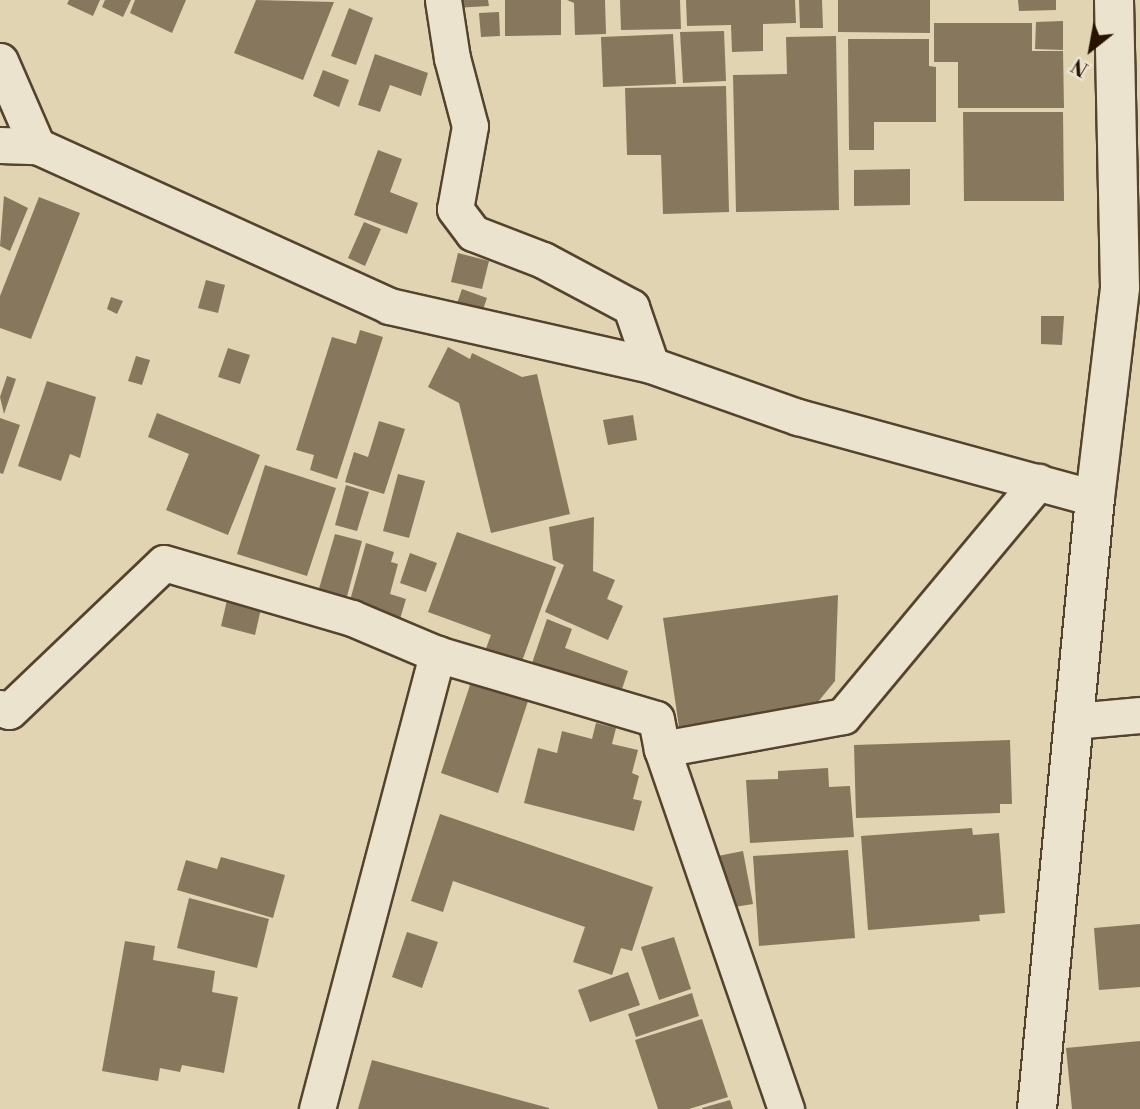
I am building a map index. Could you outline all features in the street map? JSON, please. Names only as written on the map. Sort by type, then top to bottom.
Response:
[{"type":"street","points":[[1037,1109],[1095,498],[1130,285],[1114,0]]},
{"type":"street","points":[[437,2],[470,126],[455,209],[473,233],[543,260],[631,307],[650,365]]},
{"type":"street","points":[[0,61],[37,146]]},
{"type":"street","points":[[0,145],[37,146],[389,306],[650,365],[798,417],[1095,498]]},
{"type":"street","points":[[662,749],[843,716],[1038,482]]},
{"type":"street","points":[[3,713],[164,564],[352,618],[437,654],[656,719],[662,749],[786,1109]]},
{"type":"street","points":[[317,1109],[437,654]]},
{"type":"street","points":[[1074,721],[1140,715]]},
{"type":"building","points":[[69,0],[100,0],[93,16],[67,4]]},
{"type":"building","points":[[105,0],[131,0],[123,17],[102,7]]},
{"type":"building","points":[[135,0],[186,0],[172,33],[130,13]]},
{"type":"building","points":[[256,0],[334,2],[303,80],[234,53]]},
{"type":"building","points":[[453,0],[488,0],[489,6],[454,8]]},
{"type":"building","points":[[505,0],[561,0],[561,35],[505,36]]},
{"type":"building","points":[[567,0],[605,0],[606,34],[575,35],[574,3]]},
{"type":"building","points":[[620,0],[680,0],[681,29],[621,30]]},
{"type":"building","points":[[686,0],[795,0],[796,23],[763,24],[763,51],[732,52],[731,25],[687,26]]},
{"type":"building","points":[[799,0],[822,0],[823,28],[800,28]]},
{"type":"building","points":[[838,0],[930,0],[930,33],[838,32]]},
{"type":"building","points":[[1018,0],[1056,0],[1056,10],[1019,11]]},
{"type":"building","points":[[349,8],[373,18],[356,65],[331,56]]},
{"type":"building","points":[[499,12],[500,36],[481,37],[479,13]]},
{"type":"building","points":[[1063,21],[1063,50],[1035,49],[1036,22]]},
{"type":"building","points":[[934,23],[1032,23],[1032,51],[1063,51],[1064,108],[958,108],[958,62],[934,62]]},
{"type":"building","points":[[724,31],[726,81],[683,83],[680,32]]},
{"type":"building","points":[[673,34],[676,84],[603,87],[601,37]]},
{"type":"building","points":[[836,36],[839,210],[736,212],[733,75],[787,74],[786,37]]},
{"type":"building","points":[[848,39],[929,39],[929,66],[936,67],[936,122],[874,122],[874,150],[849,150]]},
{"type":"building","points":[[375,54],[428,73],[421,96],[390,85],[380,112],[358,105]]},
{"type":"building","points":[[323,70],[349,80],[339,107],[313,96]]},
{"type":"building","points":[[726,86],[729,212],[663,214],[661,155],[627,155],[625,88]]},
{"type":"building","points":[[963,112],[1063,112],[1064,201],[964,201]]},
{"type":"building","points":[[378,150],[402,159],[390,192],[418,203],[407,234],[354,215]]},
{"type":"building","points":[[910,169],[910,205],[854,206],[854,170]]},
{"type":"building","points":[[4,196],[28,208],[10,251],[0,246]]},
{"type":"building","points":[[39,197],[80,213],[31,339],[0,328],[0,296]]},
{"type":"building","points":[[364,222],[381,229],[365,266],[348,258]]},
{"type":"building","points":[[458,253],[489,261],[482,289],[451,282]]},
{"type":"building","points":[[206,280],[225,285],[218,313],[198,308]]},
{"type":"building","points":[[462,289],[487,298],[478,324],[453,315]]},
{"type":"building","points":[[111,297],[123,301],[117,314],[107,309]]},
{"type":"building","points":[[1041,316],[1064,316],[1062,345],[1041,344]]},
{"type":"building","points":[[360,330],[383,337],[337,479],[310,470],[314,455],[296,450],[332,337],[356,344]]},
{"type":"building","points":[[448,347],[470,359],[472,353],[522,377],[537,374],[570,514],[491,533],[459,403],[428,387]]},
{"type":"building","points":[[228,348],[250,355],[240,384],[218,377]]},
{"type":"building","points":[[136,356],[150,360],[142,385],[128,381]]},
{"type":"building","points":[[7,376],[16,379],[4,414],[0,397]]},
{"type":"building","points":[[47,381],[96,397],[80,458],[70,454],[61,481],[18,466]]},
{"type":"building","points":[[157,413],[260,455],[228,535],[166,510],[189,454],[148,437]]},
{"type":"building","points":[[633,415],[637,440],[608,445],[603,420]]},
{"type":"building","points":[[0,418],[20,425],[3,474],[0,473]]},
{"type":"building","points":[[379,421],[405,429],[384,494],[345,482],[354,452],[368,457]]},
{"type":"building","points":[[265,465],[336,488],[307,576],[237,554]]},
{"type":"building","points":[[398,474],[425,481],[409,538],[383,531]]},
{"type":"building","points":[[346,485],[369,492],[357,531],[335,525]]},
{"type":"building","points":[[594,517],[593,571],[615,580],[607,599],[623,606],[608,640],[545,612],[564,565],[553,560],[549,527]]},
{"type":"building","points":[[457,532],[556,567],[521,664],[485,651],[491,635],[428,612]]},
{"type":"building","points":[[335,534],[362,541],[346,600],[318,592]]},
{"type":"building","points":[[366,543],[394,552],[391,562],[398,564],[390,594],[406,599],[400,619],[349,604]]},
{"type":"building","points":[[410,553],[437,563],[426,592],[400,583]]},
{"type":"building","points":[[838,595],[835,681],[813,708],[679,727],[663,618]]},
{"type":"building","points":[[228,596],[262,604],[255,635],[221,626]]},
{"type":"building","points":[[547,619],[572,629],[565,648],[628,671],[619,698],[531,666]]},
{"type":"building","points":[[472,679],[529,698],[498,793],[441,773]]},
{"type":"building","points":[[596,723],[616,728],[612,744],[638,750],[632,773],[639,776],[633,799],[642,801],[634,831],[524,803],[538,748],[557,753],[562,731],[592,739]]},
{"type":"building","points":[[1010,740],[1012,804],[1000,804],[1000,813],[856,818],[854,745]]},
{"type":"building","points":[[828,768],[829,787],[850,786],[854,837],[750,843],[746,780],[778,779],[778,771]]},
{"type":"building","points":[[440,814],[653,887],[632,951],[621,948],[612,975],[573,962],[585,927],[453,881],[443,912],[411,901]]},
{"type":"building","points":[[972,828],[973,835],[999,833],[1005,913],[979,915],[980,921],[868,930],[861,836]]},
{"type":"building","points":[[848,850],[855,938],[759,946],[753,856]]},
{"type":"building","points":[[743,851],[753,904],[728,908],[718,856]]},
{"type":"building","points":[[221,857],[285,875],[273,918],[177,890],[186,860],[217,869]]},
{"type":"building","points":[[189,898],[269,919],[257,968],[177,948]]},
{"type":"building","points":[[1140,924],[1140,987],[1099,990],[1094,928]]},
{"type":"building","points":[[407,932],[438,942],[422,988],[392,977]]},
{"type":"building","points":[[674,937],[691,989],[659,1000],[641,947]]},
{"type":"building","points":[[125,941],[155,946],[153,960],[215,971],[212,992],[238,997],[224,1073],[182,1065],[180,1072],[160,1068],[158,1081],[102,1071]]},
{"type":"building","points":[[628,972],[640,1005],[590,1022],[578,990]]},
{"type":"building","points":[[692,993],[699,1016],[636,1037],[628,1014]]},
{"type":"building","points":[[702,1019],[728,1097],[689,1109],[658,1109],[635,1040]]},
{"type":"building","points":[[1140,1041],[1140,1109],[1072,1109],[1066,1048]]},
{"type":"building","points":[[372,1060],[549,1108],[549,1109],[358,1109]]},
{"type":"building","points":[[730,1100],[733,1109],[702,1109],[702,1108]]}]
